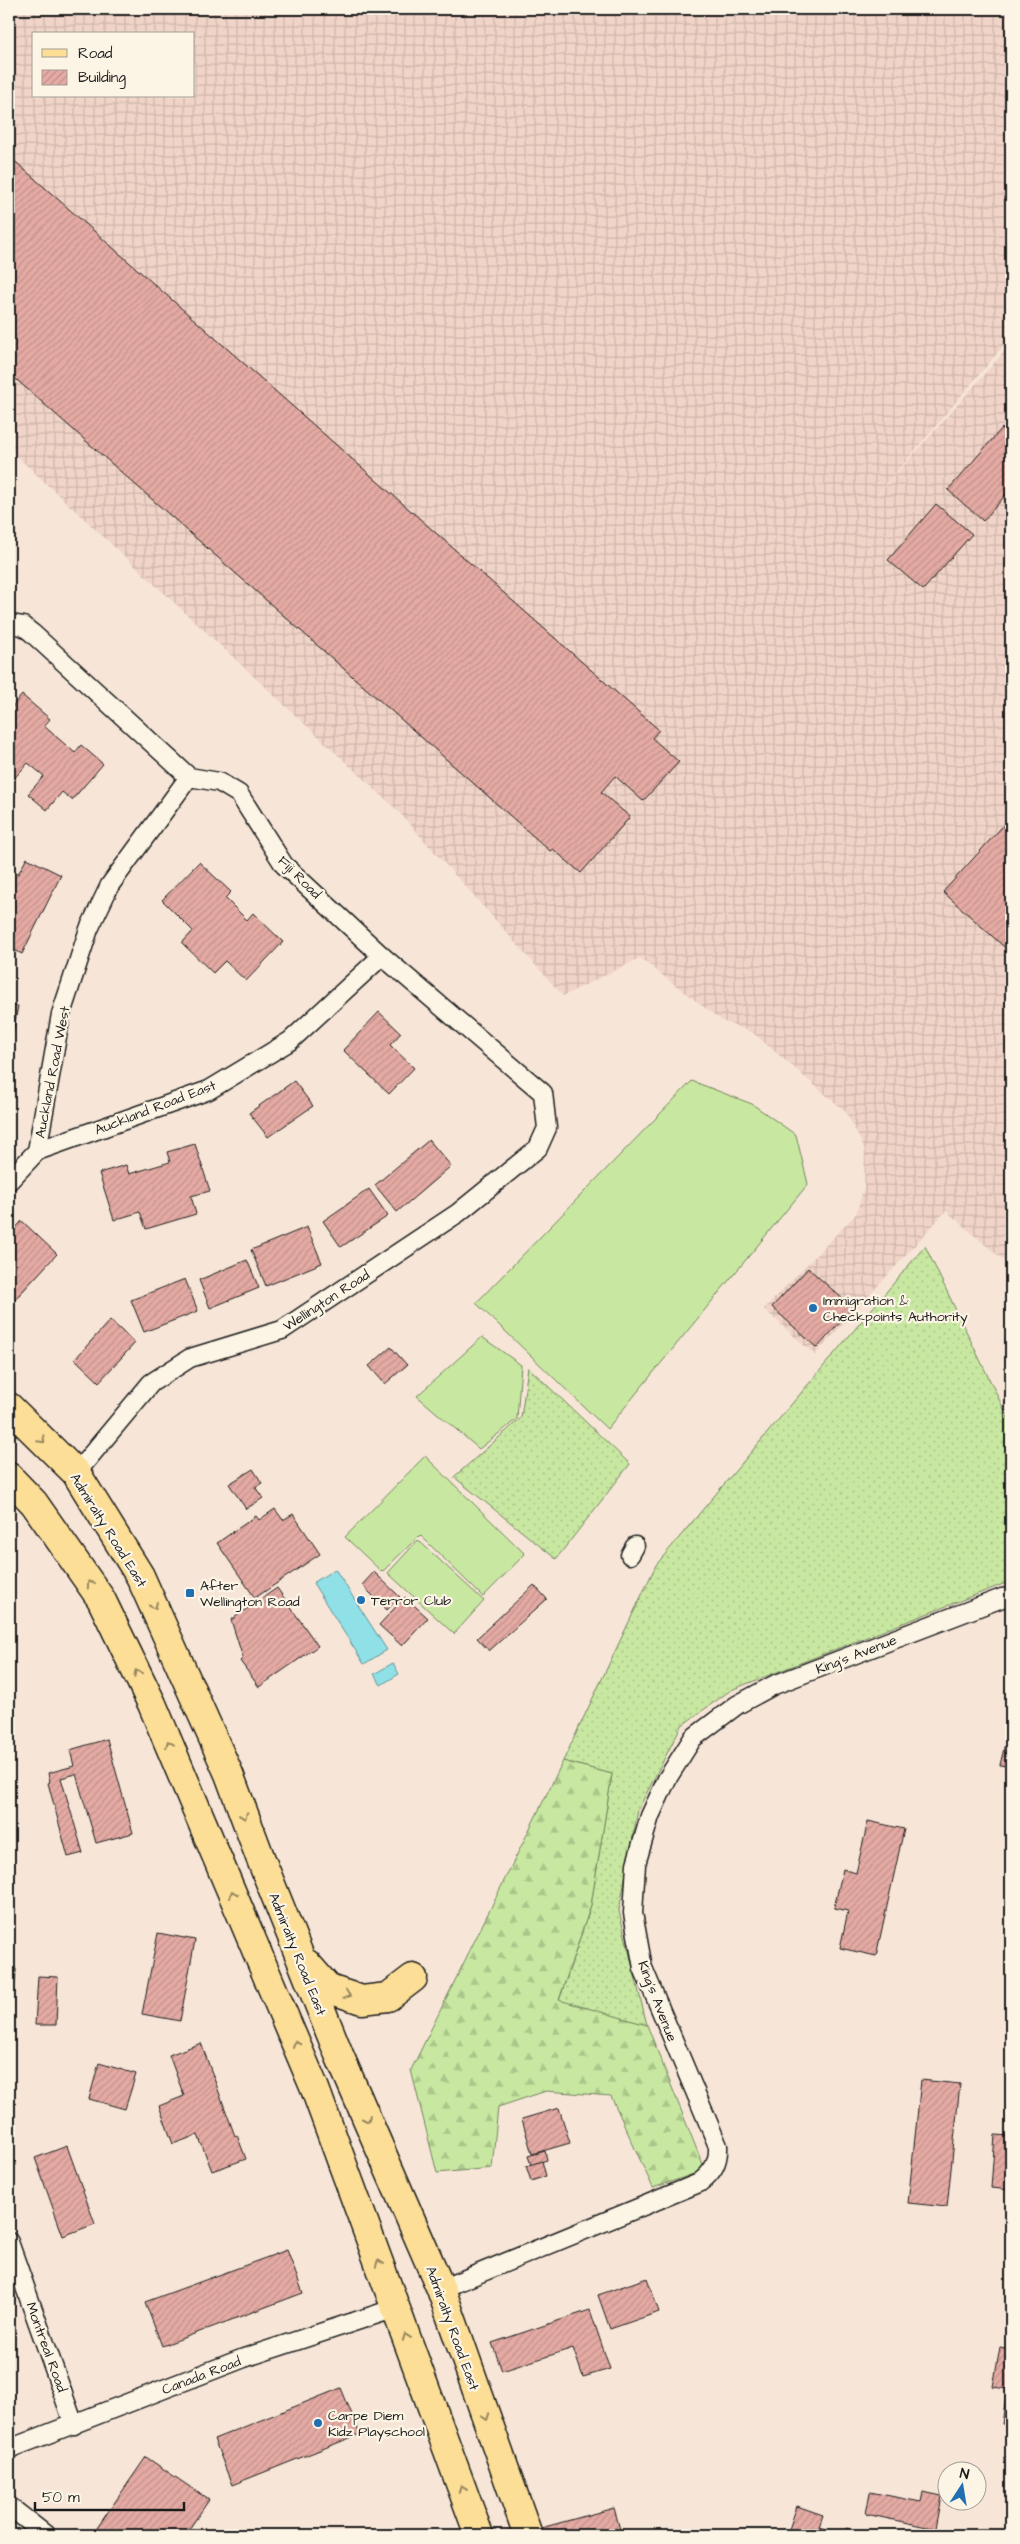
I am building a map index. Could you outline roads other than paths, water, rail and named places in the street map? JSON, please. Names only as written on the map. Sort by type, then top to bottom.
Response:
[{"type":"main road","name":"Admiralty Road East","points":[[9,1407],[76,1473],[140,1576],[229,1774],[298,1954],[441,2289],[528,2535]]},
{"type":"main road","points":[[9,1476],[34,1503],[101,1599],[152,1704],[315,2089],[479,2535]]},
{"type":"main road","points":[[298,1954],[330,1989],[362,2000],[388,1997],[413,1978]]},
{"type":"street","points":[[12,624],[32,633],[189,777]]},
{"type":"street","name":"Fiji Road","points":[[189,777],[219,782],[239,794],[284,865],[382,956],[543,1093],[547,1128]]},
{"type":"street","name":"Auckland Road West","points":[[9,1181],[37,1150],[61,1014],[89,929],[110,885],[189,777]]},
{"type":"street","name":"Auckland Road East","points":[[37,1150],[209,1090],[290,1041],[382,956]]},
{"type":"street","name":"Wellington Road","points":[[76,1473],[151,1383],[190,1358],[282,1330],[458,1213],[538,1148],[547,1128]]},
{"type":"street","name":"King's Avenue","points":[[441,2289],[699,2183],[709,2175],[716,2164],[718,2146],[643,1968],[632,1913],[636,1864],[650,1816],[667,1779],[693,1738],[737,1705],[774,1685],[1002,1598],[1011,1597]]},
{"type":"street","name":"Montreal Road","points":[[9,2242],[74,2424]]},
{"type":"street","name":"Canada Road","points":[[9,2450],[244,2358],[396,2308]]},
{"type":"street","points":[[9,2506],[46,2535]]},
{"type":"water","points":[[335,1569],[387,1650],[364,1664],[313,1583]]},
{"type":"water","points":[[393,1663],[399,1674],[381,1685],[374,1674]]},
{"type":"place","name":"Immigration & Checkpoints Authority","points":[[813,1308]]},
{"type":"place","name":"After Wellington Road","points":[[190,1593]]},
{"type":"place","name":"Terror Club","points":[[361,1600]]},
{"type":"place","name":"Carpe Diem Kidz Playschool","points":[[318,2423]]}]
